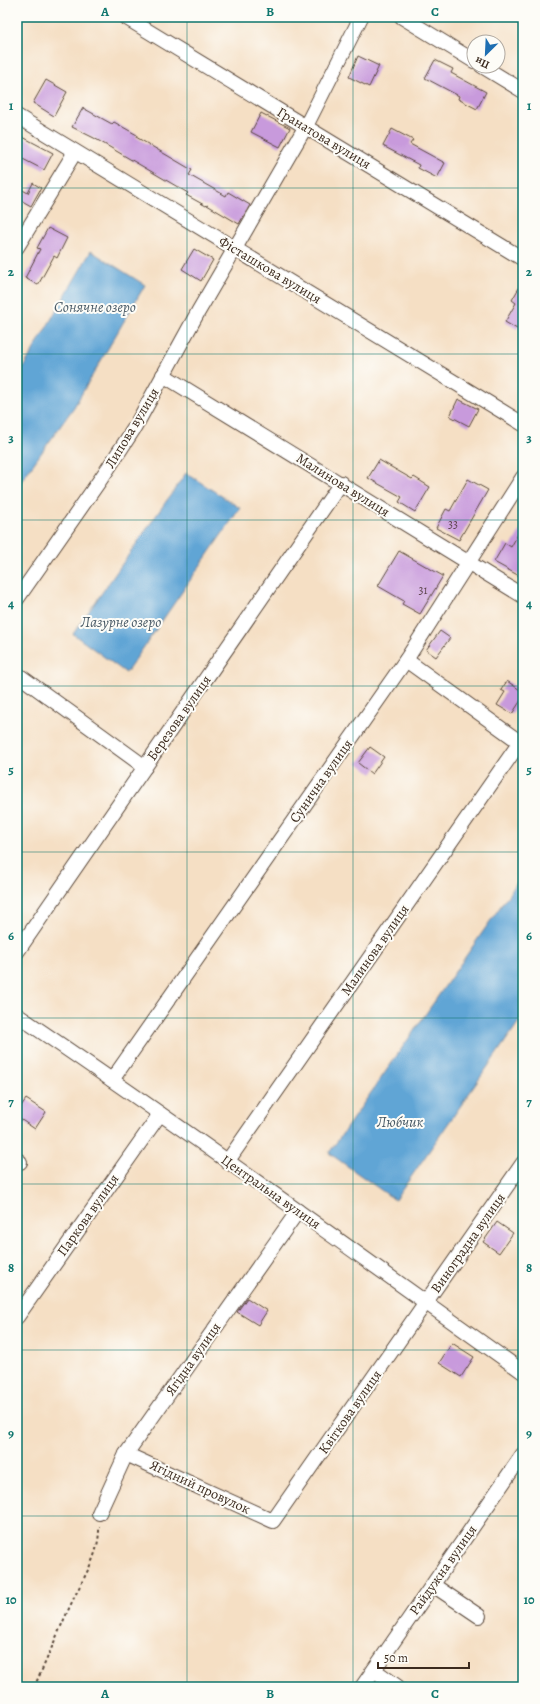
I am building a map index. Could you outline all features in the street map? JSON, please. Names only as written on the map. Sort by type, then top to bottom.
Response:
[{"type":"street","name":"Гранатова вулиця","points":[[125,17],[523,259]]},
{"type":"street","name":"Липова вулиця","points":[[17,599],[136,427],[163,376],[306,126],[361,17]]},
{"type":"street","points":[[402,17],[466,56]]},
{"type":"street","points":[[495,74],[523,91]]},
{"type":"street","name":"Фісташкова вулиця","points":[[17,116],[523,424]]},
{"type":"street","points":[[17,247],[75,152]]},
{"type":"street","name":"Малинова вулиця","points":[[163,376],[341,483],[523,596]]},
{"type":"street","name":"Сунична вулиця","points":[[112,1080],[406,660],[523,476]]},
{"type":"street","name":"Березова вулиця","points":[[17,952],[341,483]]},
{"type":"street","points":[[406,660],[522,740]]},
{"type":"street","points":[[17,674],[145,767]]},
{"type":"street","name":"Малинова вулиця","points":[[227,1162],[522,740]]},
{"type":"street","name":"Центральна вулиця","points":[[17,1015],[298,1211],[523,1372]]},
{"type":"street","name":"Паркова вулиця","points":[[17,1317],[160,1114]]},
{"type":"street","name":"Виноградна вулиця","points":[[426,1303],[523,1163]]},
{"type":"street","name":"Ягідна вулиця","points":[[99,1513],[126,1454],[298,1211]]},
{"type":"street","name":"Квіткова вулиця","points":[[274,1521],[426,1303]]},
{"type":"street","name":"Ягідний провулок","points":[[126,1454],[274,1521]]},
{"type":"street","name":"Райдужна вулиця","points":[[362,1687],[523,1454]]},
{"type":"street","points":[[433,1585],[479,1616]]},
{"type":"street","points":[[374,1670],[398,1687]]},
{"type":"path","points":[[34,1687],[91,1565],[100,1540],[99,1513]]},
{"type":"water","name":"Сонячне озеро","points":[[91,251],[145,285],[74,407],[17,487],[17,378]]},
{"type":"water","name":"Лазурне озеро","points":[[186,473],[240,508],[126,673],[73,634]]},
{"type":"water","name":"Любчик","points":[[523,874],[523,1016],[395,1200],[329,1153]]},
{"type":"building","points":[[358,56],[379,66],[369,87],[349,77]]},
{"type":"building","points":[[435,60],[453,69],[451,73],[486,92],[477,109],[458,99],[459,96],[425,78]]},
{"type":"building","points":[[46,80],[67,92],[54,116],[33,103]]},
{"type":"building","points":[[83,108],[112,124],[114,122],[137,135],[136,137],[192,170],[189,175],[226,196],[228,192],[250,205],[239,224],[207,205],[206,206],[186,195],[188,193],[94,138],[72,127]]},
{"type":"building","points":[[261,113],[290,128],[280,147],[251,132]]},
{"type":"building","points":[[392,129],[413,140],[410,144],[445,163],[437,178],[418,168],[419,165],[383,146]]},
{"type":"building","points":[[17,134],[53,153],[44,170],[17,156]]},
{"type":"building","points":[[33,183],[41,188],[31,206],[17,198],[17,187],[28,193]]},
{"type":"building","points":[[48,228],[67,238],[57,258],[54,256],[38,285],[25,278],[40,249],[37,248]]},
{"type":"building","points":[[194,249],[213,260],[201,281],[182,269]]},
{"type":"building","points":[[523,281],[523,318],[517,329],[505,322],[516,303],[512,300]]},
{"type":"building","points":[[458,399],[478,409],[469,426],[450,416]]},
{"type":"building","points":[[379,460],[412,479],[414,477],[430,487],[415,512],[399,502],[402,497],[368,478]]},
{"type":"building","points":[[468,479],[488,490],[459,540],[436,528],[446,509],[450,511]]},
{"type":"building","points":[[523,525],[523,578],[494,562],[505,543],[511,547]]},
{"type":"building","points":[[399,551],[443,576],[420,614],[402,604],[404,601],[378,586]]},
{"type":"building","points":[[440,631],[450,638],[436,657],[426,650]]},
{"type":"building","points":[[507,681],[523,692],[523,697],[512,714],[497,705],[505,692],[501,690]]},
{"type":"building","points":[[370,747],[384,757],[372,774],[358,763]]},
{"type":"building","points":[[26,1099],[46,1112],[35,1129],[17,1117],[17,1112]]},
{"type":"building","points":[[497,1222],[513,1233],[499,1253],[483,1242]]},
{"type":"building","points":[[247,1298],[267,1311],[258,1325],[237,1312]]},
{"type":"building","points":[[452,1343],[474,1357],[461,1377],[439,1363]]}]
